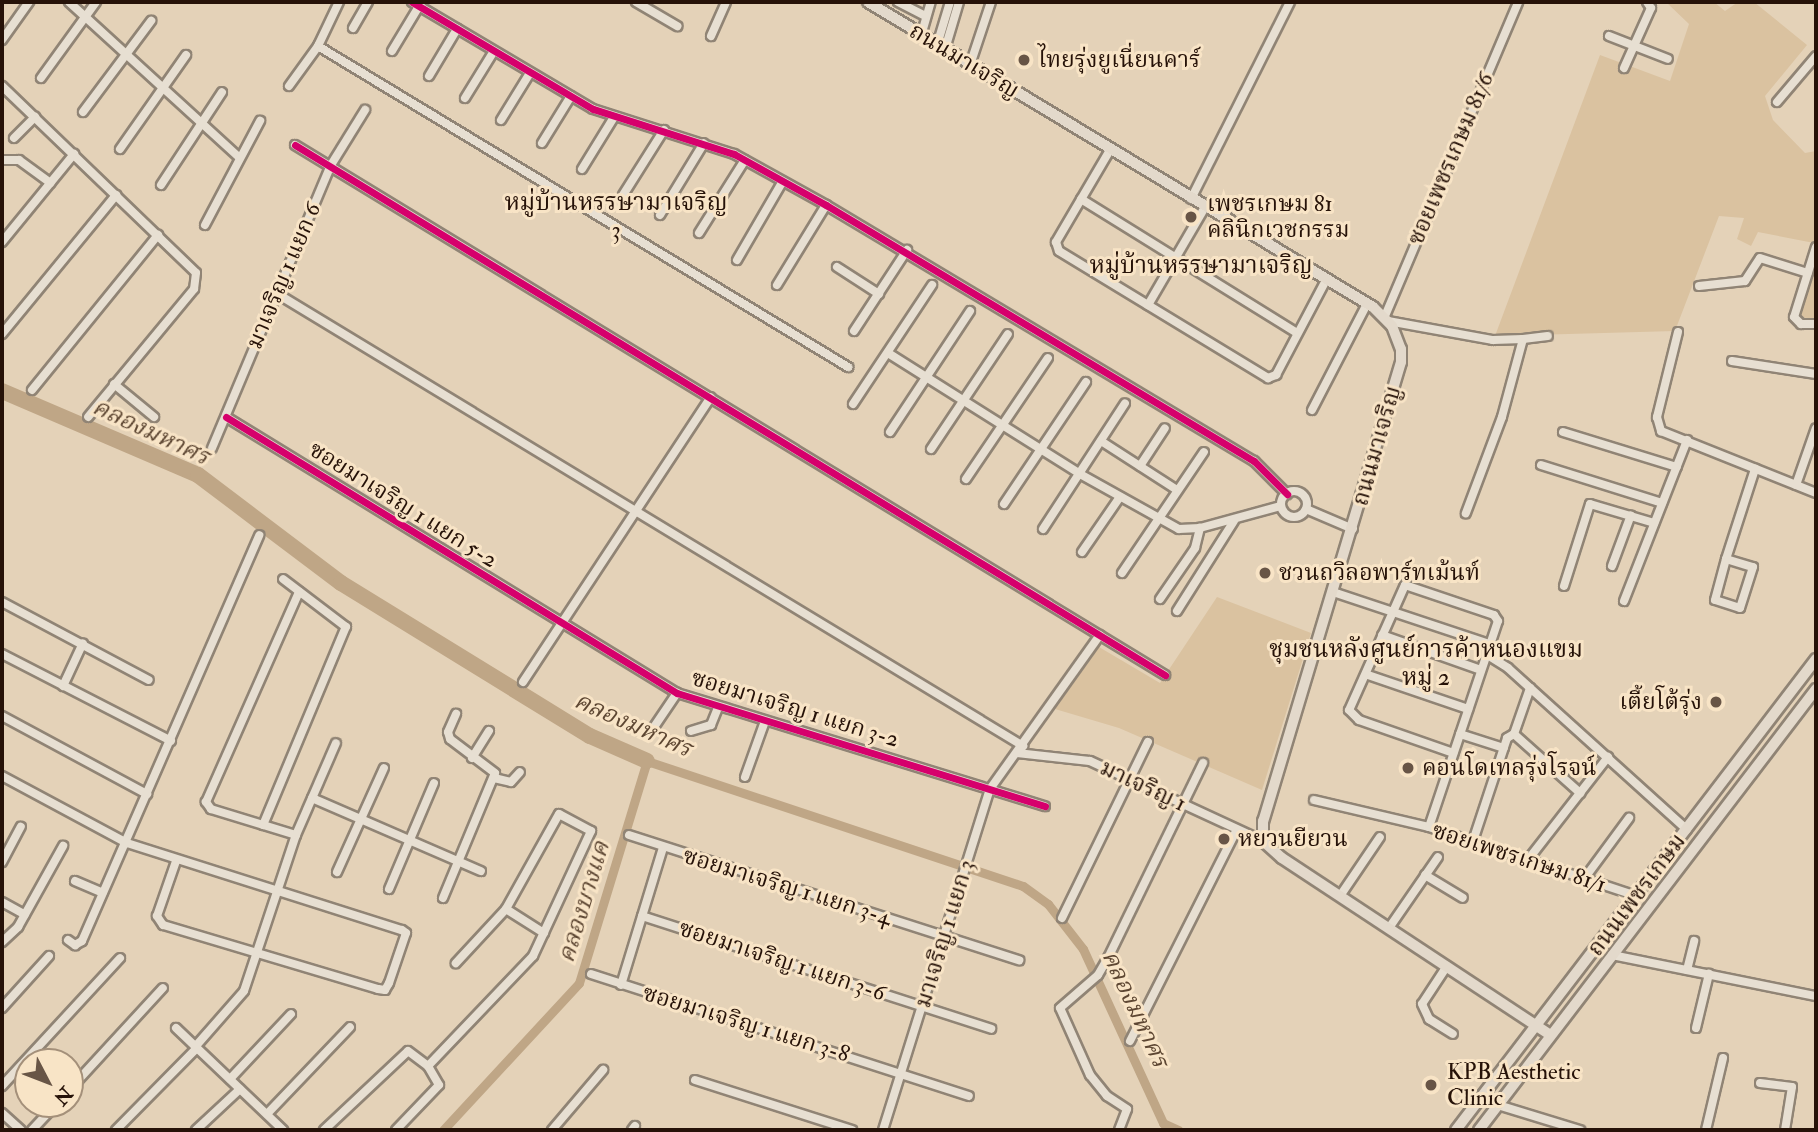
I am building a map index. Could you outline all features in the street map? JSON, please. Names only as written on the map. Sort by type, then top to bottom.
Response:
[{"type":"main road","name":"ถนนมาเจริญ","points":[[868,2],[1367,304],[1387,318],[1398,337],[1401,362],[1353,529],[1263,821],[1262,841]]},
{"type":"main road","name":"ถนนเพชรเกษม","points":[[1456,1130],[1816,659]]},
{"type":"main road","name":"ถนนเพชรเกษม","points":[[1479,1130],[1816,689]]},
{"type":"main road","points":[[1262,841],[1340,897],[1550,1035]]},
{"type":"street","points":[[2,40],[29,2]]},
{"type":"street","points":[[69,2],[128,52],[200,123],[239,157]]},
{"type":"street","points":[[41,78],[96,2]]},
{"type":"street","points":[[289,86],[318,46],[339,2]]},
{"type":"street","points":[[353,28],[368,2]]},
{"type":"street","points":[[636,2],[677,26]]},
{"type":"street","points":[[711,36],[726,2]]},
{"type":"street","points":[[898,2],[926,16]]},
{"type":"street","points":[[921,36],[930,2]]},
{"type":"street","points":[[941,47],[950,2]]},
{"type":"street","points":[[941,47],[959,2]]},
{"type":"street","points":[[970,65],[990,2]]},
{"type":"street","points":[[1191,199],[1290,2]]},
{"type":"street","name":"ซอยเพชรเกษม 81/6","points":[[1387,318],[1518,2]]},
{"type":"street","points":[[1624,68],[1651,8],[1647,2]]},
{"type":"street","points":[[392,51],[418,3],[530,73],[614,117],[704,142],[745,160],[907,250],[1254,461],[1287,494],[1303,494],[1306,509]]},
{"type":"street","points":[[83,112],[150,21]]},
{"type":"street","points":[[429,76],[457,29]]},
{"type":"street","points":[[1609,36],[1668,59]]},
{"type":"street","points":[[318,46],[848,366]]},
{"type":"street","points":[[465,98],[494,51]]},
{"type":"street","points":[[120,149],[186,55]]},
{"type":"street","points":[[1777,102],[1816,56]]},
{"type":"street","points":[[501,120],[530,73]]},
{"type":"street","points":[[2,86],[196,273],[197,282],[88,417]]},
{"type":"street","points":[[161,185],[222,92]]},
{"type":"street","points":[[542,143],[571,96]]},
{"type":"street","name":"มาเจริญ 1 แยก 6","points":[[212,448],[331,165],[365,110]]},
{"type":"street","points":[[14,138],[35,117]]},
{"type":"street","points":[[582,169],[614,117]]},
{"type":"street","points":[[205,225],[260,121]]},
{"type":"street","points":[[623,195],[664,130]]},
{"type":"street","points":[[660,215],[704,142]]},
{"type":"street","points":[[295,145],[1165,674]]},
{"type":"street","points":[[1110,150],[1056,246],[1268,378],[1276,375],[1326,280]]},
{"type":"street","points":[[2,242],[74,155]]},
{"type":"street","points":[[2,160],[19,160],[51,183]]},
{"type":"street","points":[[699,233],[745,160]]},
{"type":"street","points":[[737,260],[783,181]]},
{"type":"street","points":[[2,334],[116,195]]},
{"type":"street","points":[[1081,199],[1297,333]]},
{"type":"street","points":[[777,285],[827,205]]},
{"type":"street","points":[[1148,305],[1205,207]]},
{"type":"street","points":[[32,390],[158,235]]},
{"type":"street","points":[[1816,247],[1796,321],[1816,324]]},
{"type":"street","points":[[854,331],[907,250]]},
{"type":"street","points":[[1699,286],[1745,281],[1760,258],[1808,273]]},
{"type":"street","points":[[837,267],[879,294]]},
{"type":"street","points":[[853,404],[932,285]]},
{"type":"street","points":[[276,293],[1023,746]]},
{"type":"street","points":[[1312,410],[1367,304]]},
{"type":"street","points":[[890,432],[970,311]]},
{"type":"street","points":[[1387,318],[1493,340],[1548,336]]},
{"type":"street","points":[[1678,332],[1657,417],[1661,431],[1816,493]]},
{"type":"street","points":[[931,449],[1008,334]]},
{"type":"street","points":[[1466,513],[1502,417],[1523,339]]},
{"type":"street","points":[[888,353],[1042,447],[1080,474],[1158,519],[1179,528],[1200,528],[1234,521],[1282,506]]},
{"type":"street","points":[[966,479],[1048,358]]},
{"type":"street","points":[[1732,361],[1816,374]]},
{"type":"street","points":[[1004,504],[1086,382]]},
{"type":"street","points":[[114,384],[154,417]]},
{"type":"street","points":[[523,682],[711,397]]},
{"type":"street","points":[[1043,529],[1125,403]]},
{"type":"street","name":"ซอยมาเจริญ 1 แยก 5-2","points":[[226,417],[560,625]]},
{"type":"street","points":[[1140,466],[1164,428]]},
{"type":"street","points":[[1796,485],[1816,428]]},
{"type":"street","points":[[1563,432],[1677,467]]},
{"type":"street","points":[[1624,601],[1687,440]]},
{"type":"street","points":[[1101,441],[1177,490]]},
{"type":"street","points":[[1122,573],[1204,452]]},
{"type":"street","points":[[1541,466],[1662,503]]},
{"type":"street","points":[[1726,559],[1753,567],[1740,608],[1715,600],[1726,559],[1755,469]]},
{"type":"street","points":[[1282,506],[1287,494]]},
{"type":"street","points":[[1082,552],[1119,497]]},
{"type":"street","points":[[1564,586],[1590,504],[1654,523]]},
{"type":"street","points":[[1282,506],[1292,517],[1306,509]]},
{"type":"street","points":[[1306,509],[1353,529]]},
{"type":"street","points":[[1612,566],[1631,515]]},
{"type":"street","points":[[1177,611],[1234,521]]},
{"type":"street","points":[[1160,599],[1195,548],[1200,528]]},
{"type":"street","points":[[68,940],[75,945],[82,941],[259,535]]},
{"type":"street","points":[[263,825],[346,629],[342,622],[283,579]]},
{"type":"street","points":[[1429,827],[1454,752],[1460,734],[1480,670],[1498,617],[1405,585],[1391,612],[1368,675],[1360,680],[1349,706],[1351,713],[1454,752]]},
{"type":"street","points":[[296,835],[211,809],[206,802],[299,592]]},
{"type":"street","points":[[1333,592],[1489,644]]},
{"type":"street","points":[[2,602],[149,680]]},
{"type":"street","name":"ซอยมาเจริญ 1 แยก 3-2","points":[[560,625],[677,692],[718,708],[1045,806]]},
{"type":"street","name":"มาเจริญ 1 แยก 3","points":[[883,1130],[990,789],[1100,635]]},
{"type":"street","points":[[1382,635],[1480,670]]},
{"type":"street","points":[[63,686],[83,643]]},
{"type":"street","points":[[2,654],[171,741]]},
{"type":"street","points":[[1486,654],[1530,688],[1686,830]]},
{"type":"street","points":[[1368,675],[1468,709]]},
{"type":"street","points":[[1472,841],[1504,748],[1514,734],[1530,688]]},
{"type":"street","points":[[652,730],[677,692]]},
{"type":"street","points":[[691,731],[710,725],[718,708]]},
{"type":"street","points":[[443,898],[494,778],[494,771],[472,758],[448,736],[456,715]]},
{"type":"street","points":[[2,716],[148,794]]},
{"type":"street","points":[[745,777],[765,720]]},
{"type":"street","points":[[472,758],[489,731]]},
{"type":"street","points":[[1460,734],[1504,748]]},
{"type":"street","points":[[1514,734],[1580,793]]},
{"type":"street","points":[[116,1130],[196,1047],[244,990],[275,891],[336,743]]},
{"type":"street","points":[[1062,918],[1148,743]]},
{"type":"street","name":"มาเจริญ 1","points":[[1017,753],[1090,761],[1262,841]]},
{"type":"street","points":[[1527,861],[1608,757]]},
{"type":"street","points":[[1119,1130],[1127,1109],[1107,1096],[1090,1075],[1060,1013],[1063,1003],[1097,975],[1203,764]]},
{"type":"street","points":[[337,872],[384,768]]},
{"type":"street","points":[[494,778],[512,782],[520,772]]},
{"type":"street","points":[[2,776],[127,843],[406,933],[385,990],[158,920],[176,861]]},
{"type":"street","points":[[389,889],[434,783]]},
{"type":"street","points":[[312,798],[481,871]]},
{"type":"street","name":"ซอยเพชรเกษม 81/1","points":[[1314,800],[1429,827],[1636,896]]},
{"type":"street","points":[[428,1066],[533,956],[590,836],[586,826],[559,814],[506,909],[456,963]]},
{"type":"street","points":[[1584,879],[1629,818]]},
{"type":"street","points":[[2,862],[21,827]]},
{"type":"street","points":[[1130,1041],[1237,829]]},
{"type":"street","name":"ซอยมาเจริญ 1 แยก 3-4","points":[[629,835],[1019,960]]},
{"type":"street","points":[[1340,897],[1380,837]]},
{"type":"street","points":[[2,942],[25,915],[63,846]]},
{"type":"street","points":[[621,985],[663,848]]},
{"type":"street","points":[[1389,928],[1438,857]]},
{"type":"street","points":[[1425,875],[1463,898]]},
{"type":"street","points":[[75,881],[103,893]]},
{"type":"street","points":[[2,902],[25,915]]},
{"type":"street","points":[[506,909],[544,933]]},
{"type":"street","name":"ซอยมาเจริญ 1 แยก 3-6","points":[[642,916],[991,1029]]},
{"type":"street","points":[[1687,970],[1694,941]]},
{"type":"street","points":[[1612,955],[1816,996]]},
{"type":"street","points":[[2,1008],[48,956]]},
{"type":"street","points":[[2,1086],[120,958]]},
{"type":"street","points":[[1447,966],[1422,1004],[1429,1018],[1453,1034]]},
{"type":"street","name":"ซอยมาเจริญ 1 แยก 3-8","points":[[591,974],[902,1072],[969,1096]]},
{"type":"street","points":[[1696,1028],[1709,974]]},
{"type":"street","points":[[84,1074],[163,988]]},
{"type":"street","points":[[230,1079],[291,1014]]},
{"type":"street","points":[[267,1114],[350,1027]]},
{"type":"street","points":[[176,1028],[283,1130]]},
{"type":"street","points":[[324,1130],[408,1051],[428,1066],[439,1085],[396,1130]]},
{"type":"street","points":[[1706,1130],[1723,1058]]},
{"type":"street","points":[[552,1130],[603,1070]]},
{"type":"street","points":[[695,1080],[852,1130]]},
{"type":"street","points":[[1760,1083],[1792,1087],[1785,1130]]},
{"type":"street","points":[[197,1130],[240,1088]]},
{"type":"street","points":[[1499,1104],[1580,1130]]},
{"type":"street","points":[[2,1113],[21,1130]]},
{"type":"shaded area","points":[[1666,2],[1714,2],[1725,11],[1738,2],[1754,2],[1807,45],[1765,96],[1773,120],[1805,153],[1816,151],[1816,319],[1799,317],[1814,243],[1758,232],[1751,246],[1737,239],[1744,218],[1719,216],[1675,331],[1495,336],[1600,55],[1670,81],[1689,24]]},
{"type":"shaded area","points":[[1217,597],[1311,633],[1262,790],[1119,728],[1055,709],[1099,647],[1160,683]]},
{"type":"waterway","name":"คลองมหาศร","points":[[2,391],[198,475],[341,583],[590,736],[647,761]]},
{"type":"waterway","name":"คลองมหาศร","points":[[443,1130],[579,983],[647,761],[1023,886],[1048,904],[1083,949],[1163,1123],[1178,1130]]},
{"type":"cycle path","points":[[412,2],[593,109],[734,154],[826,205],[1254,461],[1287,494]]},
{"type":"cycle path","points":[[295,145],[1165,675]]},
{"type":"cycle path","points":[[226,417],[677,693],[1045,806]]},
{"type":"place","name":"ไทยรุ่งยูเนี่ยนคาร์","points":[[1024,60]]},
{"type":"place","name":"เพชรเกษม 81 คลินิกเวชกรรม","points":[[1191,217]]},
{"type":"place","name":"ชวนถวิลอพาร์ทเม้นท์","points":[[1265,573]]},
{"type":"place","name":"เตี้ยโต้รุ่ง","points":[[1716,702]]},
{"type":"place","name":"คอนโดเทลรุ่งโรจน์","points":[[1408,768]]},
{"type":"place","name":"หยวนยียวน","points":[[1224,839]]},
{"type":"place","name":"KPB Aesthetic Clinic","points":[[1431,1085]]},
{"type":"district","name":"หมู่บ้านหรรษามาเจริญ 3","points":[[616,217]]},
{"type":"district","name":"หมู่บ้านหรรษามาเจริญ","points":[[1201,266]]},
{"type":"district","name":"ชุมชนหลังศูนย์การค้าหนองแขม หมู่ 2","points":[[1426,664]]},
{"type":"water label","name":"คลองบางแค","points":[[584,902]]}]
